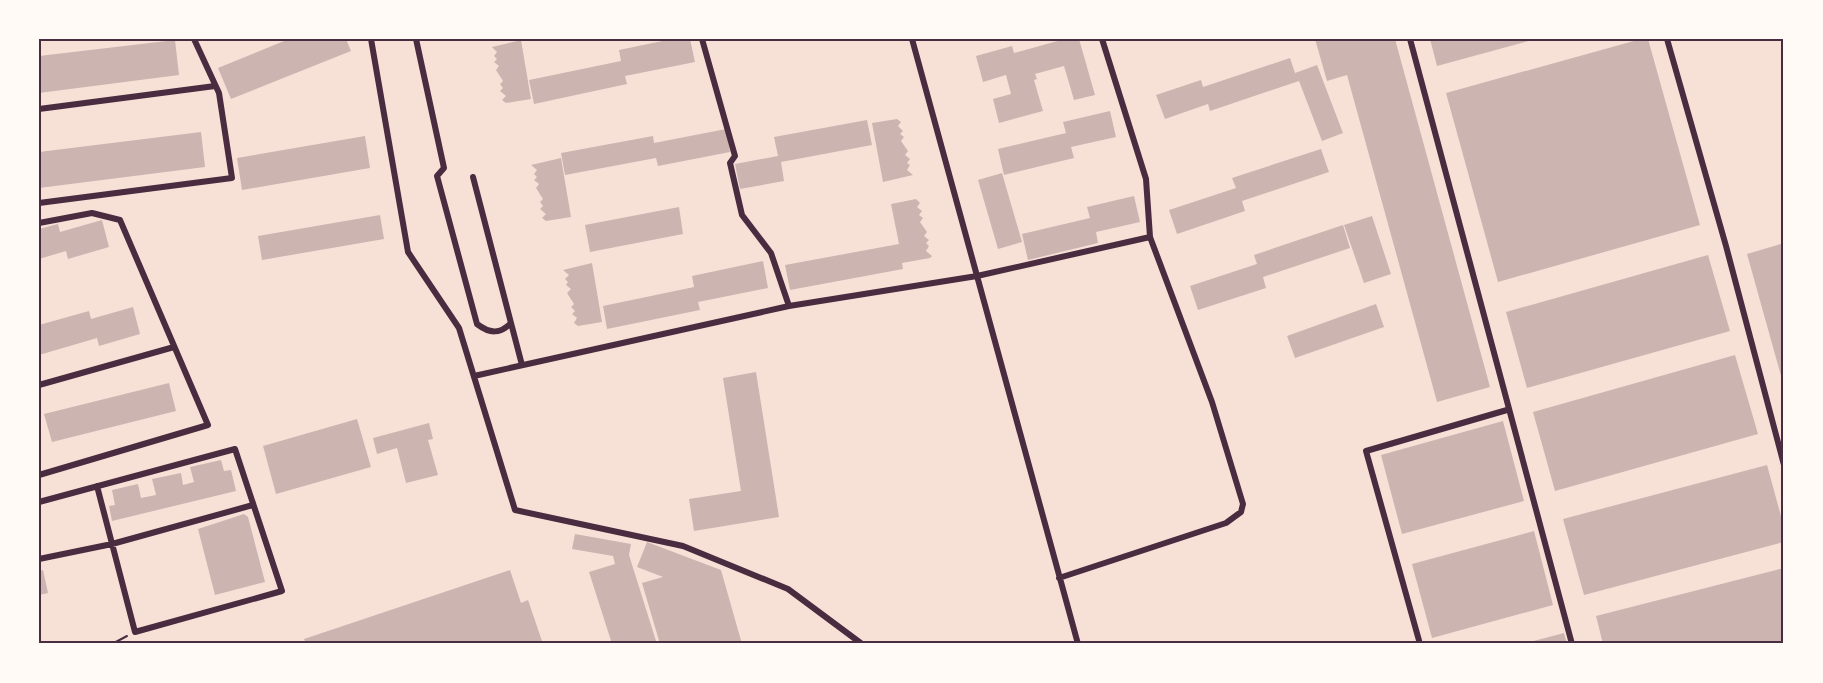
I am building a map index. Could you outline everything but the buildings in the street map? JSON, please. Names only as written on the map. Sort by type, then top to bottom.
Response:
[{"type":"street","points":[[39,203],[232,178],[219,93],[194,39]]},
{"type":"street","points":[[371,39],[408,252],[459,328],[515,510],[683,546],[788,589],[862,644]]},
{"type":"street","points":[[416,39],[444,168],[437,176],[477,324],[494,332],[504,330],[511,323]]},
{"type":"street","points":[[702,39],[735,156],[730,164],[742,216],[771,252],[789,306]]},
{"type":"street","points":[[912,39],[1078,644]]},
{"type":"street","points":[[1059,578],[1226,523],[1241,512],[1242,504],[1230,456],[1150,237],[1146,179],[1102,39]]},
{"type":"street","points":[[1410,39],[1507,410],[1572,644]]},
{"type":"street","points":[[1667,39],[1726,246],[1784,465]]},
{"type":"street","points":[[39,109],[215,86]]},
{"type":"street","points":[[473,177],[522,365]]},
{"type":"street","points":[[39,223],[92,213],[120,220],[208,425],[39,475]]},
{"type":"street","points":[[474,376],[789,306],[978,276],[1150,237]]},
{"type":"street","points":[[39,385],[174,347]]},
{"type":"street","points":[[1420,644],[1366,451],[1507,410]]},
{"type":"street","points":[[39,502],[98,486],[235,449],[282,591],[135,632],[98,486]]},
{"type":"street","points":[[39,559],[112,544],[254,506]]},
{"type":"path","points":[[112,644],[135,632]]}]
